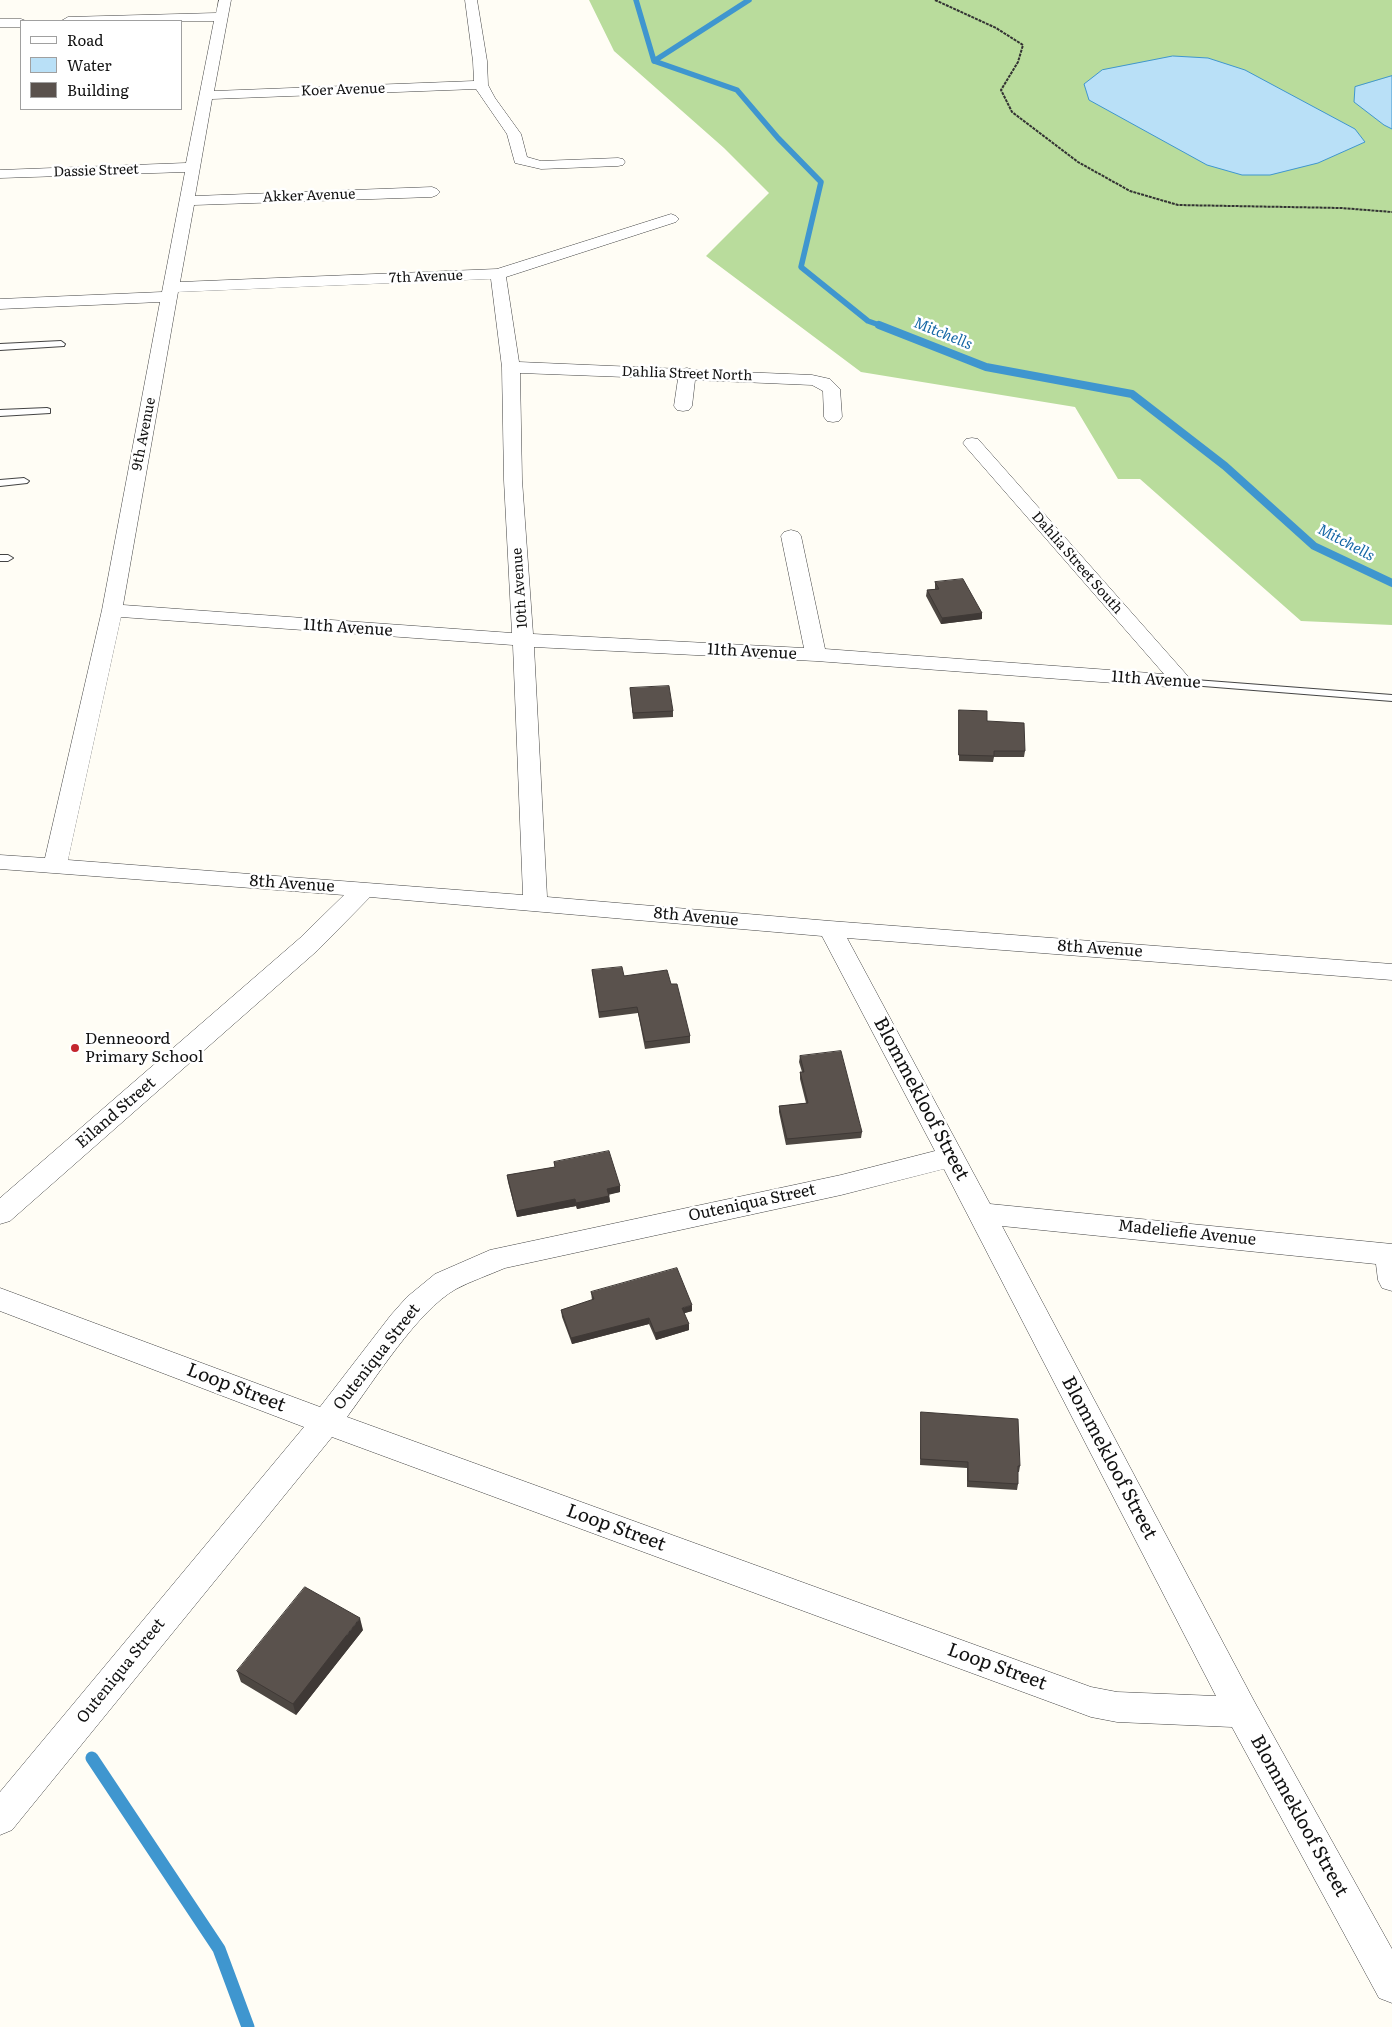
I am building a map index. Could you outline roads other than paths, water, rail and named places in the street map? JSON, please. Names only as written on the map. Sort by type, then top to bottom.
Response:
[{"type":"street","points":[[471,0],[480,61],[481,85],[488,99],[514,134],[518,159],[522,162],[541,165],[618,162]]},
{"type":"street","points":[[80,20],[224,8]]},
{"type":"street","name":"9th Avenue","points":[[55,867],[112,610],[171,292],[192,167],[224,8]]},
{"type":"street","points":[[0,23],[20,23]]},
{"type":"street","name":"Koer Avenue","points":[[206,95],[481,85]]},
{"type":"street","name":"Dassie Street","points":[[0,174],[192,167]]},
{"type":"street","name":"Akker Avenue","points":[[186,201],[432,192]]},
{"type":"street","name":"7th Avenue","points":[[0,304],[171,292],[498,274],[671,219]]},
{"type":"street","name":"10th Avenue","points":[[498,274],[511,367],[512,480],[524,640],[535,903]]},
{"type":"street","name":"Dahlia Street North","points":[[511,367],[800,378],[818,381],[831,389],[833,398],[832,417]]},
{"type":"street","points":[[682,406],[687,373]]},
{"type":"street","name":"Dahlia Street South","points":[[972,443],[1182,682]]},
{"type":"street","points":[[791,536],[816,655]]},
{"type":"street","name":"11th Avenue","points":[[112,610],[524,640],[816,655],[1182,682]]},
{"type":"street","name":"8th Avenue","points":[[0,862],[364,889],[830,929],[1392,972]]},
{"type":"street","name":"Eiland Street","points":[[0,1214],[309,944],[364,889]]},
{"type":"street","name":"Blommekloof Street","points":[[830,929],[982,1214],[1242,1712],[1392,1985]]},
{"type":"street","name":"Outeniqua Street","points":[[0,1818],[326,1422],[416,1305],[440,1285],[457,1275],[509,1256],[841,1184],[952,1157]]},
{"type":"street","name":"Madeliefie Avenue","points":[[982,1214],[1047,1219],[1391,1263]]},
{"type":"street","name":"Loop Street","points":[[0,1299],[326,1422],[1092,1702],[1117,1708],[1242,1712]]},
{"type":"lane","points":[[0,347],[62,344]]},
{"type":"lane","points":[[0,413],[47,411]]},
{"type":"lane","points":[[0,483],[24,481]]},
{"type":"lane","name":"11th Avenue","points":[[1182,682],[1392,698]]},
{"type":"water","points":[[1173,56],[1208,58],[1245,70],[1355,129],[1365,142],[1318,163],[1270,175],[1242,175],[1207,165],[1089,100],[1084,84],[1102,70]]},
{"type":"water","points":[[1392,76],[1392,129],[1354,102],[1355,87]]},
{"type":"waterway","name":"Mitchells","points":[[636,0],[654,61]]},
{"type":"waterway","points":[[654,61],[749,0]]},
{"type":"waterway","name":"Mitchells","points":[[654,61],[737,90],[778,138],[821,182],[801,267],[868,321],[882,326]]},
{"type":"waterway","name":"Mitchells","points":[[879,325],[986,367],[1132,394],[1225,466],[1314,546],[1392,583]]},
{"type":"waterway","points":[[92,1758],[219,1949],[248,2027]]},
{"type":"place","name":"Denneoord Primary School","points":[[75,1048]]}]
